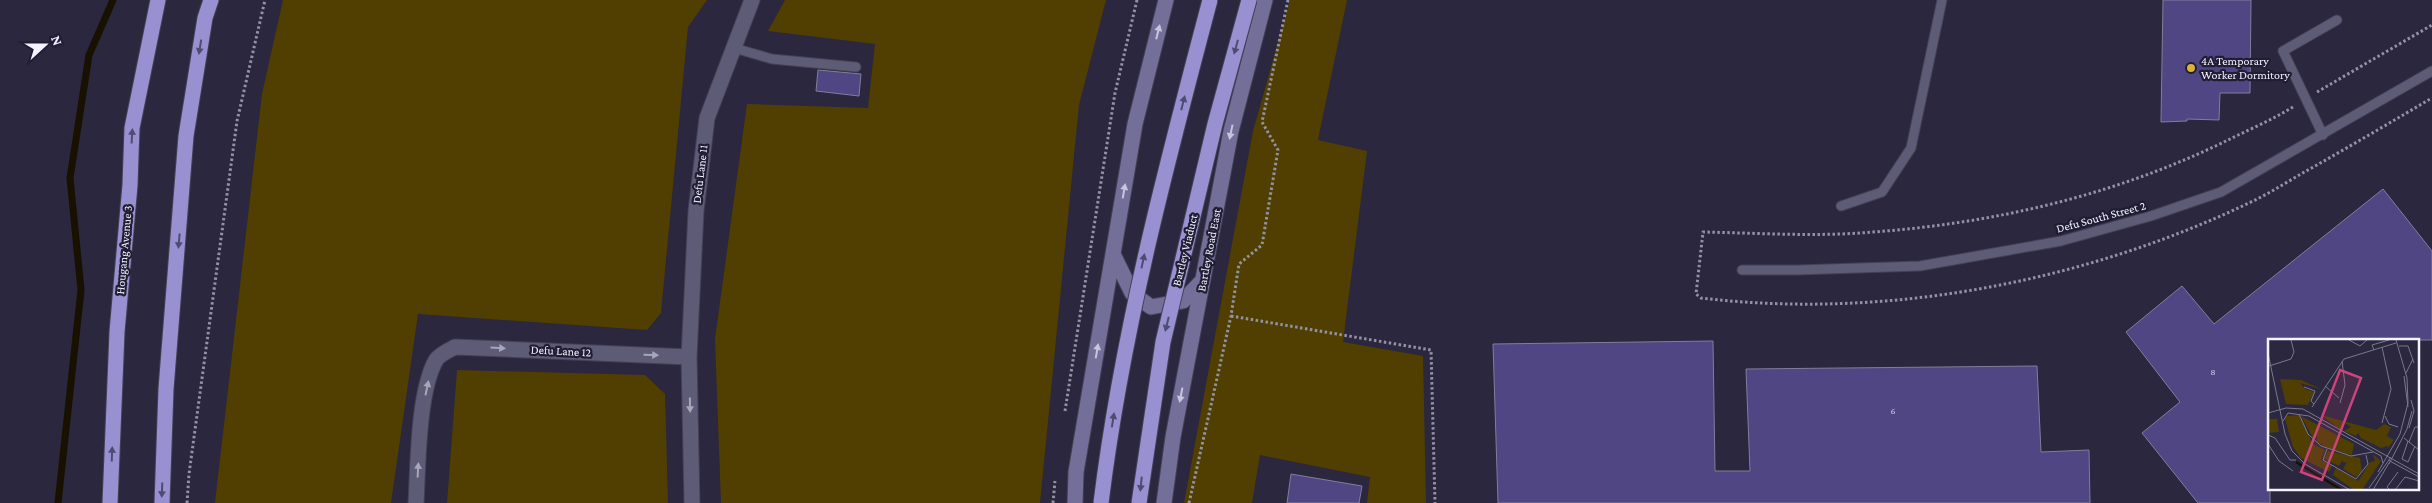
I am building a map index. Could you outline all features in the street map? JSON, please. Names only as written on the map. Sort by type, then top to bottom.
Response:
[{"type":"highway","name":"Hougang Avenue 3","points":[[110,503],[117,332],[130,184],[132,128],[158,0]]},
{"type":"highway","points":[[162,503],[166,389],[186,136],[205,18],[211,0]]},
{"type":"highway","points":[[1101,503],[1121,367],[1145,254],[1210,0]]},
{"type":"highway","name":"Bartley Viaduct","points":[[1139,503],[1163,342],[1215,124],[1249,0]]},
{"type":"main road","points":[[1075,503],[1076,472],[1135,124],[1166,0]]},
{"type":"main road","name":"Bartley Road East","points":[[1164,503],[1173,437],[1231,131],[1265,0]]},
{"type":"main road","points":[[1113,254],[1132,293],[1151,307],[1183,301],[1203,280]]},
{"type":"street","name":"Defu Lane 11","points":[[689,357],[696,211],[706,118],[752,0]]},
{"type":"street","name":"Defu Lane 12","points":[[416,503],[420,436],[428,384],[437,359],[455,347],[689,357]]},
{"type":"street","points":[[689,357],[692,503]]},
{"type":"lane","points":[[1841,206],[1882,192],[1911,148],[1942,0]]},
{"type":"lane","points":[[2323,135],[2283,51],[2336,20]]},
{"type":"lane","points":[[734,48],[772,58],[856,67]]},
{"type":"lane","name":"Defu South Street 2","points":[[1742,270],[1920,266],[2061,241],[2151,216],[2221,192],[2432,71]]},
{"type":"path","points":[[187,503],[189,474],[237,121],[265,0]]},
{"type":"path","points":[[1065,415],[1115,93],[1136,0]]},
{"type":"path","points":[[1189,503],[1231,316],[1239,264],[1262,245],[1278,150],[1262,122],[1288,0]]},
{"type":"path","points":[[1703,232],[1784,234],[1871,232],[1965,223],[2067,201],[2119,186],[2191,158],[2282,114],[2306,98],[2432,25]]},
{"type":"path","points":[[1231,316],[1431,350],[1435,503]]},
{"type":"path","points":[[1053,503],[1056,473]]},
{"type":"shaded area","points":[[283,0],[707,0],[688,27],[661,313],[647,330],[418,314],[391,503],[215,503],[262,94]]},
{"type":"shaded area","points":[[785,0],[1106,0],[1079,105],[1040,503],[721,503],[715,339],[747,104],[868,108],[875,44],[768,31]]},
{"type":"shaded area","points":[[1290,0],[1347,0],[1318,140],[1367,151],[1343,342],[1423,356],[1426,503],[1367,503],[1370,477],[1260,455],[1252,503],[1184,503],[1253,131]]},
{"type":"shaded area","points":[[457,370],[645,375],[665,394],[668,503],[447,503]]},
{"type":"building","points":[[2163,0],[2251,0],[2250,93],[2220,93],[2219,120],[2187,119],[2187,121],[2161,122]]},
{"type":"building","points":[[818,70],[861,74],[859,96],[816,91]]},
{"type":"building","points":[[2383,189],[2432,251],[2432,340],[2268,339],[2268,490],[2270,490],[2270,503],[2198,503],[2142,433],[2180,402],[2126,332],[2182,286],[2214,324]]},
{"type":"building","points":[[1713,341],[1715,471],[1750,471],[1746,369],[2037,366],[2041,452],[2089,450],[2090,503],[1498,503],[1493,344]]},
{"type":"building","points":[[1291,474],[1362,486],[1359,503],[1287,503]]},
{"type":"waterway","points":[[58,503],[81,290],[70,178],[89,55],[113,0]]},
{"type":"place","name":"4A Temporary Worker Dormitory","points":[[2191,68]]}]
